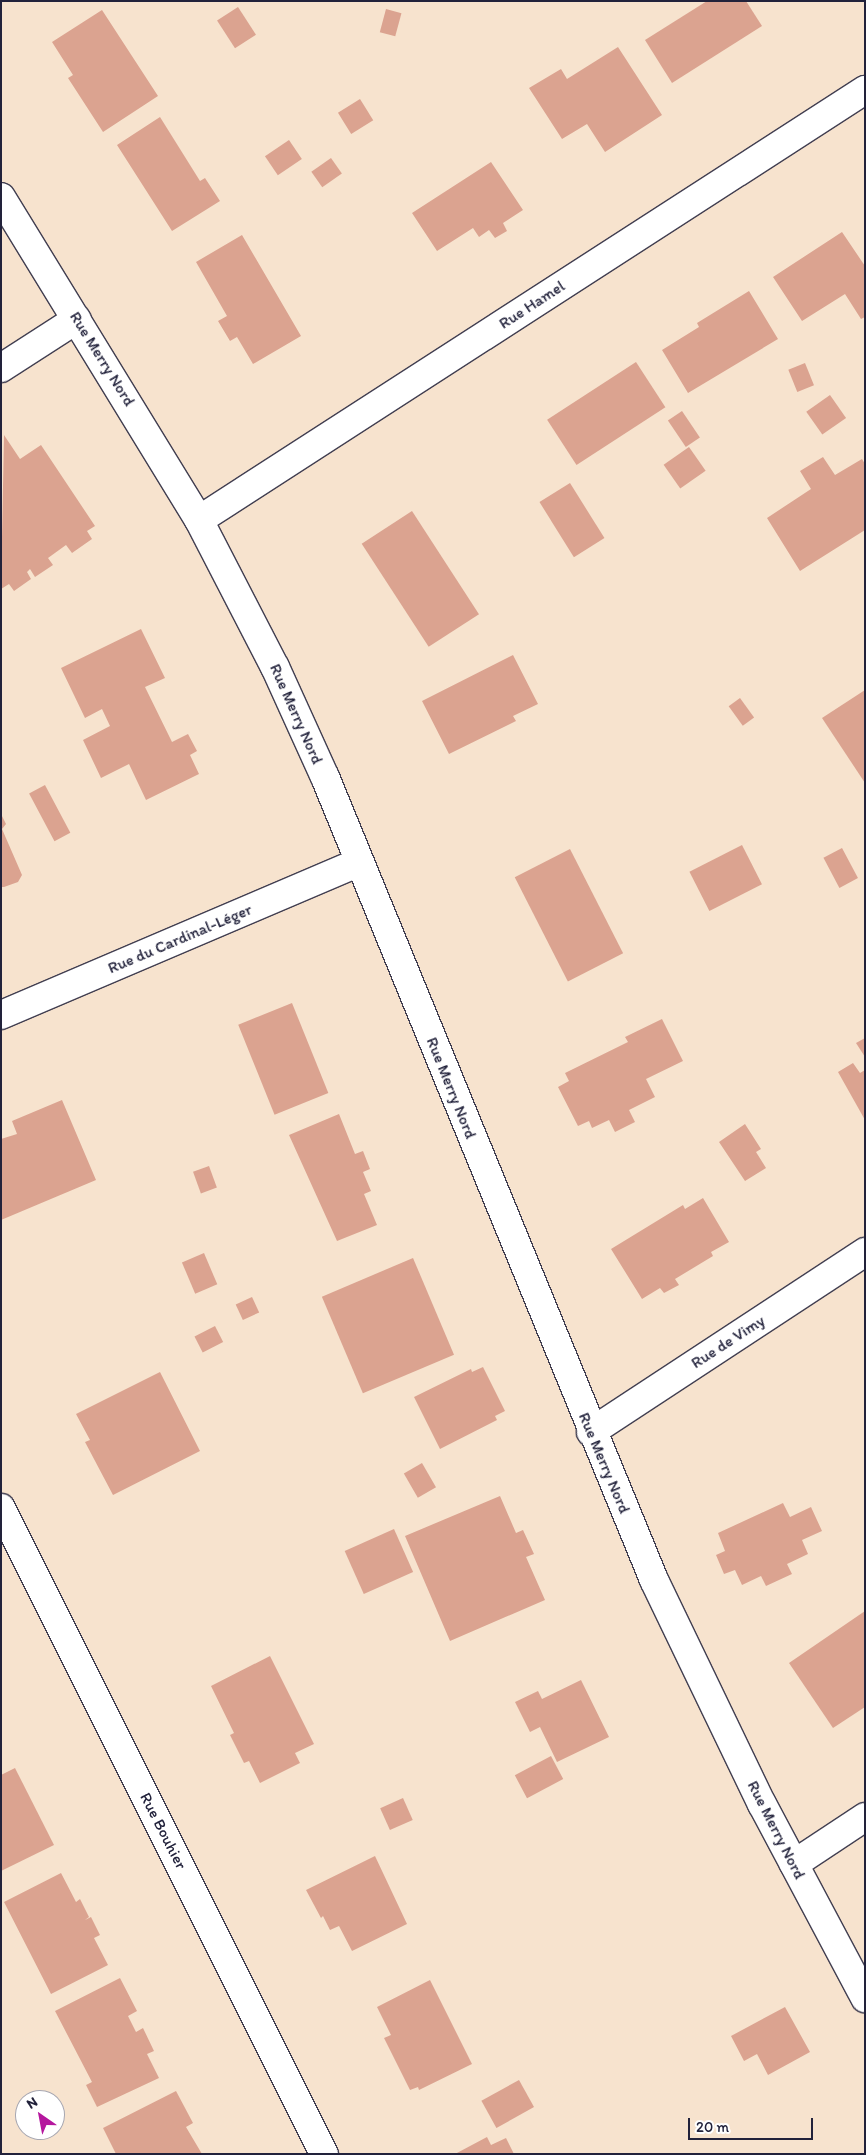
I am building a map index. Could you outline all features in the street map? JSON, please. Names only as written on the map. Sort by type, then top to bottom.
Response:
[{"type":"street","name":"Rue Hamel","points":[[200,520],[865,90]]},
{"type":"street","name":"Rue Merry Nord","points":[[1,197],[200,520],[275,667],[359,862],[591,1432],[654,1580],[794,1864],[865,1998]]},
{"type":"street","points":[[1,368],[77,318]]},
{"type":"street","name":"Rue du Cardinal-Léger","points":[[1,1015],[359,862]]},
{"type":"street","name":"Rue de Vimy","points":[[591,1432],[865,1252]]},
{"type":"street","name":"Rue Bouhier","points":[[1,1508],[324,2154]]},
{"type":"street","points":[[794,1864],[865,1817]]},
{"type":"building","points":[[707,1],[746,1],[762,26],[672,83],[645,40]]},
{"type":"building","points":[[238,7],[256,35],[235,48],[217,21]]},
{"type":"building","points":[[386,9],[401,13],[395,36],[380,32]]},
{"type":"building","points":[[102,10],[158,96],[103,132],[68,78],[73,75],[52,42]]},
{"type":"building","points":[[618,47],[662,115],[605,152],[587,124],[562,139],[529,88],[561,69],[567,79]]},
{"type":"building","points":[[360,99],[373,120],[351,134],[338,113]]},
{"type":"building","points":[[160,117],[200,181],[205,178],[220,201],[172,231],[117,145]]},
{"type":"building","points":[[289,140],[302,159],[278,175],[265,156]]},
{"type":"building","points":[[331,158],[342,174],[322,187],[311,172]]},
{"type":"building","points":[[491,162],[523,210],[503,223],[507,231],[495,238],[489,230],[479,237],[473,228],[437,251],[412,213]]},
{"type":"building","points":[[842,232],[865,266],[865,317],[861,319],[845,294],[802,321],[773,277]]},
{"type":"building","points":[[242,235],[301,336],[253,364],[237,337],[230,341],[218,321],[227,316],[196,262]]},
{"type":"building","points":[[749,291],[778,339],[688,393],[662,350],[699,327],[697,323]]},
{"type":"building","points":[[636,362],[665,407],[577,465],[547,420]]},
{"type":"building","points":[[805,363],[814,385],[797,392],[788,370]]},
{"type":"building","points":[[830,395],[846,418],[822,435],[806,412]]},
{"type":"building","points":[[682,411],[700,438],[686,447],[668,421]]},
{"type":"building","points":[[4,435],[20,459],[41,445],[95,526],[87,531],[92,539],[72,553],[66,545],[48,558],[53,565],[35,577],[30,569],[27,572],[31,579],[14,591],[9,584],[1,589]]},
{"type":"building","points":[[689,447],[706,471],[680,489],[664,465]]},
{"type":"building","points":[[823,457],[835,475],[862,459],[865,464],[865,530],[800,571],[767,518],[811,489],[800,471]]},
{"type":"building","points":[[570,483],[604,538],[574,557],[539,502]]},
{"type":"building","points":[[412,511],[479,614],[429,647],[362,544]]},
{"type":"building","points":[[141,629],[165,678],[145,687],[172,742],[188,734],[197,751],[190,755],[199,774],[146,800],[129,764],[101,778],[83,740],[110,726],[102,709],[85,718],[61,668]]},
{"type":"building","points":[[513,655],[538,704],[513,716],[516,721],[449,754],[422,701]]},
{"type":"building","points":[[865,690],[865,783],[822,718]]},
{"type":"building","points":[[740,698],[754,717],[743,726],[729,706]]},
{"type":"building","points":[[45,785],[70,833],[54,841],[29,793]]},
{"type":"building","points":[[1,814],[6,824],[2,829],[22,875],[18,882],[4,887],[1,887]]},
{"type":"building","points":[[742,845],[762,884],[709,911],[689,872]]},
{"type":"building","points":[[842,848],[858,878],[839,888],[823,858]]},
{"type":"building","points":[[570,849],[623,953],[568,981],[515,877]]},
{"type":"building","points":[[292,1003],[328,1093],[275,1115],[238,1025]]},
{"type":"building","points":[[662,1019],[683,1061],[646,1079],[655,1097],[629,1110],[635,1122],[615,1132],[609,1120],[592,1128],[589,1121],[578,1126],[558,1087],[569,1081],[565,1073],[628,1042],[625,1037]]},
{"type":"building","points":[[865,1038],[865,1057],[856,1043]]},
{"type":"building","points":[[853,1063],[860,1073],[865,1070],[865,1120],[838,1072]]},
{"type":"building","points":[[62,1100],[96,1180],[1,1220],[1,1139],[17,1134],[12,1121]]},
{"type":"building","points":[[339,1114],[355,1154],[363,1151],[370,1169],[363,1172],[371,1191],[364,1194],[377,1225],[337,1241],[289,1135]]},
{"type":"building","points":[[745,1124],[761,1149],[756,1152],[766,1168],[745,1181],[719,1142]]},
{"type":"building","points":[[209,1166],[217,1188],[201,1193],[193,1172]]},
{"type":"building","points":[[703,1198],[729,1242],[711,1252],[713,1256],[675,1279],[679,1285],[664,1293],[660,1288],[642,1299],[611,1249],[683,1205],[685,1209]]},
{"type":"building","points":[[204,1253],[217,1284],[195,1294],[182,1262]]},
{"type":"building","points":[[413,1258],[454,1355],[363,1393],[322,1297]]},
{"type":"building","points":[[252,1297],[259,1312],[243,1320],[236,1305]]},
{"type":"building","points":[[215,1326],[223,1342],[203,1352],[195,1336]]},
{"type":"building","points":[[483,1367],[505,1411],[495,1416],[497,1420],[440,1449],[414,1397],[471,1369],[472,1372]]},
{"type":"building","points":[[160,1372],[200,1451],[113,1495],[85,1442],[90,1440],[76,1414]]},
{"type":"building","points":[[422,1463],[436,1487],[418,1498],[404,1474]]},
{"type":"building","points":[[500,1496],[516,1533],[523,1530],[534,1554],[526,1557],[545,1600],[450,1641],[405,1536]]},
{"type":"building","points":[[783,1503],[790,1517],[811,1507],[822,1531],[802,1540],[808,1554],[787,1564],[792,1574],[766,1586],[761,1576],[742,1585],[735,1570],[724,1574],[716,1555],[725,1551],[718,1533]]},
{"type":"building","points":[[394,1529],[413,1572],[364,1594],[345,1551]]},
{"type":"building","points":[[865,1611],[865,1707],[833,1728],[789,1663]]},
{"type":"building","points":[[270,1656],[314,1744],[295,1753],[300,1763],[260,1783],[249,1761],[244,1763],[230,1735],[234,1733],[211,1686]]},
{"type":"building","points":[[581,1680],[609,1737],[557,1762],[540,1727],[530,1732],[515,1702],[538,1691],[542,1699]]},
{"type":"building","points":[[551,1756],[563,1779],[527,1798],[515,1775]]},
{"type":"building","points":[[15,1768],[54,1845],[1,1871],[1,1775]]},
{"type":"building","points":[[403,1798],[413,1820],[390,1830],[380,1808]]},
{"type":"building","points":[[375,1856],[407,1924],[352,1951],[339,1926],[330,1930],[323,1916],[321,1918],[306,1890]]},
{"type":"building","points":[[61,1873],[76,1902],[80,1899],[89,1917],[85,1920],[91,1917],[100,1935],[94,1938],[108,1965],[51,1994],[4,1902]]},
{"type":"building","points":[[120,1978],[137,2011],[128,2016],[136,2032],[143,2028],[154,2051],[147,2054],[159,2078],[97,2107],[86,2085],[92,2082],[55,2011]]},
{"type":"building","points":[[430,1980],[472,2064],[419,2090],[418,2087],[410,2090],[384,2038],[391,2035],[377,2007]]},
{"type":"building","points":[[785,2007],[810,2052],[768,2075],[757,2054],[744,2061],[731,2036]]},
{"type":"building","points":[[519,2080],[534,2107],[496,2128],[481,2101]]},
{"type":"building","points":[[176,2091],[193,2123],[186,2127],[202,2154],[116,2154],[103,2128]]},
{"type":"building","points":[[487,2137],[491,2145],[506,2138],[514,2154],[455,2154]]}]
